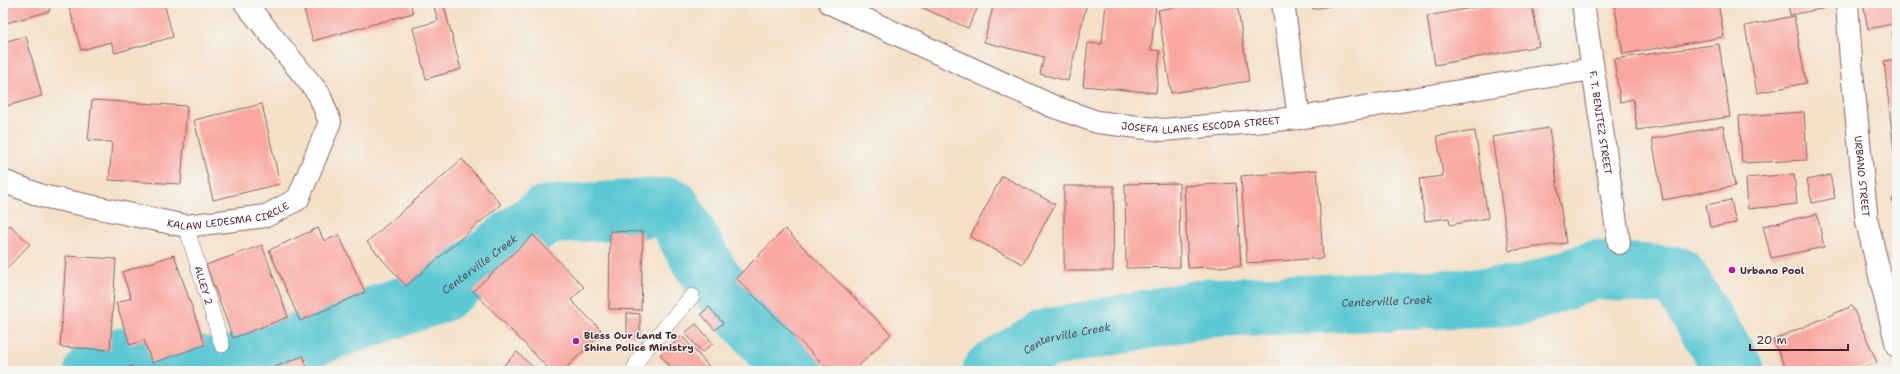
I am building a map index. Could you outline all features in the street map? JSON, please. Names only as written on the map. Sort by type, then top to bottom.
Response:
[{"type":"street","name":"KALAW LEDESMA CIRCLE","points":[[3,181],[42,196],[186,226],[266,216],[298,199],[330,122],[319,94],[245,3]]},
{"type":"street","name":"JOSEFA LLANES ESCODA STREET","points":[[830,3],[1052,106],[1097,122],[1163,130],[1299,118],[1592,69]]},
{"type":"street","points":[[1283,3],[1299,118]]},
{"type":"street","name":"F. T. BENITEZ STREET","points":[[1584,3],[1592,69],[1619,243]]},
{"type":"street","name":"URBANO STREET","points":[[1847,3],[1851,61],[1867,222],[1897,346]]},
{"type":"lane","name":"ALLEY 2","points":[[186,226],[222,345]]},
{"type":"lane","points":[[633,371],[641,354],[692,296]]},
{"type":"building","points":[[3,3],[47,3],[50,11],[3,24]]},
{"type":"building","points":[[68,3],[164,3],[173,37],[115,53],[111,42],[81,50]]},
{"type":"building","points":[[302,3],[410,3],[413,13],[313,41]]},
{"type":"building","points":[[433,3],[443,3],[461,69],[426,79],[413,28],[438,21]]},
{"type":"building","points":[[912,3],[980,3],[968,28]]},
{"type":"building","points":[[994,3],[1087,3],[1068,81],[1040,74],[1044,57],[984,42]]},
{"type":"building","points":[[1106,3],[1156,3],[1151,50],[1160,51],[1156,93],[1083,86],[1088,43],[1102,44]]},
{"type":"building","points":[[1200,3],[1237,3],[1249,81],[1171,93],[1158,10]]},
{"type":"building","points":[[1312,3],[1342,3],[1342,4],[1313,9]]},
{"type":"building","points":[[1499,3],[1532,3],[1539,46],[1435,65],[1427,16]]},
{"type":"building","points":[[1614,3],[1718,3],[1724,37],[1623,54]]},
{"type":"building","points":[[1788,3],[1825,3],[1826,8],[1790,15]]},
{"type":"building","points":[[1863,3],[1897,3],[1897,23],[1868,29]]},
{"type":"building","points":[[1794,16],[1806,83],[1757,93],[1745,26]]},
{"type":"building","points":[[1897,29],[1897,52],[1896,52],[1892,30]]},
{"type":"building","points":[[26,36],[42,96],[3,107],[3,42]]},
{"type":"building","points":[[1719,44],[1730,117],[1637,130],[1633,99],[1620,102],[1614,59]]},
{"type":"building","points":[[1897,59],[1897,169],[1896,169],[1884,61]]},
{"type":"building","points":[[92,100],[187,106],[181,184],[109,180],[112,142],[88,140]]},
{"type":"building","points":[[262,104],[280,184],[213,200],[194,120]]},
{"type":"building","points":[[1804,112],[1807,160],[1742,163],[1739,116]]},
{"type":"building","points":[[1723,126],[1735,186],[1663,200],[1652,139]]},
{"type":"building","points":[[1549,128],[1566,243],[1509,251],[1492,137]]},
{"type":"building","points":[[1475,131],[1488,218],[1450,225],[1449,218],[1425,221],[1419,179],[1443,176],[1437,136]]},
{"type":"building","points":[[462,159],[501,204],[406,286],[367,242]]},
{"type":"building","points":[[1317,170],[1323,258],[1247,263],[1241,176]]},
{"type":"building","points":[[1794,174],[1797,204],[1748,209],[1746,178]]},
{"type":"building","points":[[1830,175],[1835,198],[1812,203],[1807,180]]},
{"type":"building","points":[[1002,176],[1055,204],[1023,264],[970,237]]},
{"type":"building","points":[[1179,183],[1180,267],[1126,268],[1125,184]]},
{"type":"building","points":[[1236,183],[1241,266],[1188,268],[1184,186]]},
{"type":"building","points":[[1064,186],[1114,186],[1113,271],[1064,271]]},
{"type":"building","points":[[1897,197],[1897,214],[1896,214],[1892,199]]},
{"type":"building","points":[[1731,200],[1736,223],[1710,227],[1706,205]]},
{"type":"building","points":[[1817,214],[1824,247],[1771,258],[1763,226]]},
{"type":"building","points":[[10,225],[30,244],[3,272],[3,232]]},
{"type":"building","points":[[318,228],[324,241],[339,235],[365,292],[300,321],[269,250]]},
{"type":"building","points":[[785,229],[891,334],[854,371],[830,371],[736,278]]},
{"type":"building","points":[[610,231],[643,232],[641,310],[609,309]]},
{"type":"building","points":[[533,235],[584,287],[571,300],[603,332],[563,371],[551,371],[473,291]]},
{"type":"building","points":[[262,245],[288,317],[233,338],[206,265]]},
{"type":"building","points":[[174,255],[205,345],[152,363],[144,340],[130,345],[116,303],[131,298],[122,272]]},
{"type":"building","points":[[66,256],[116,259],[110,350],[60,347]]},
{"type":"building","points":[[1852,306],[1877,362],[1855,371],[1787,371],[1773,340]]},
{"type":"building","points":[[709,307],[723,323],[715,330],[701,314]]},
{"type":"building","points":[[627,313],[640,314],[640,336],[627,336]]},
{"type":"building","points":[[696,324],[713,343],[702,352],[685,333]]},
{"type":"building","points":[[682,336],[713,371],[674,371],[660,355]]},
{"type":"building","points":[[517,352],[537,371],[498,371]]},
{"type":"building","points":[[303,356],[308,371],[265,371]]},
{"type":"building","points":[[132,366],[133,371],[119,371]]},
{"type":"waterway","name":"Centerville Creek","points":[[94,371],[123,357],[148,368],[188,362],[217,370],[441,293],[545,215],[671,207],[710,276],[794,371]]},
{"type":"waterway","name":"Centerville Creek","points":[[992,371],[1044,339],[1206,308],[1521,296],[1594,270],[1677,276],[1735,371]]},
{"type":"place","name":"Urbano Pool","points":[[1732,270]]},
{"type":"place","name":"Bless Our Land To Shine Police Ministry","points":[[576,341]]}]
